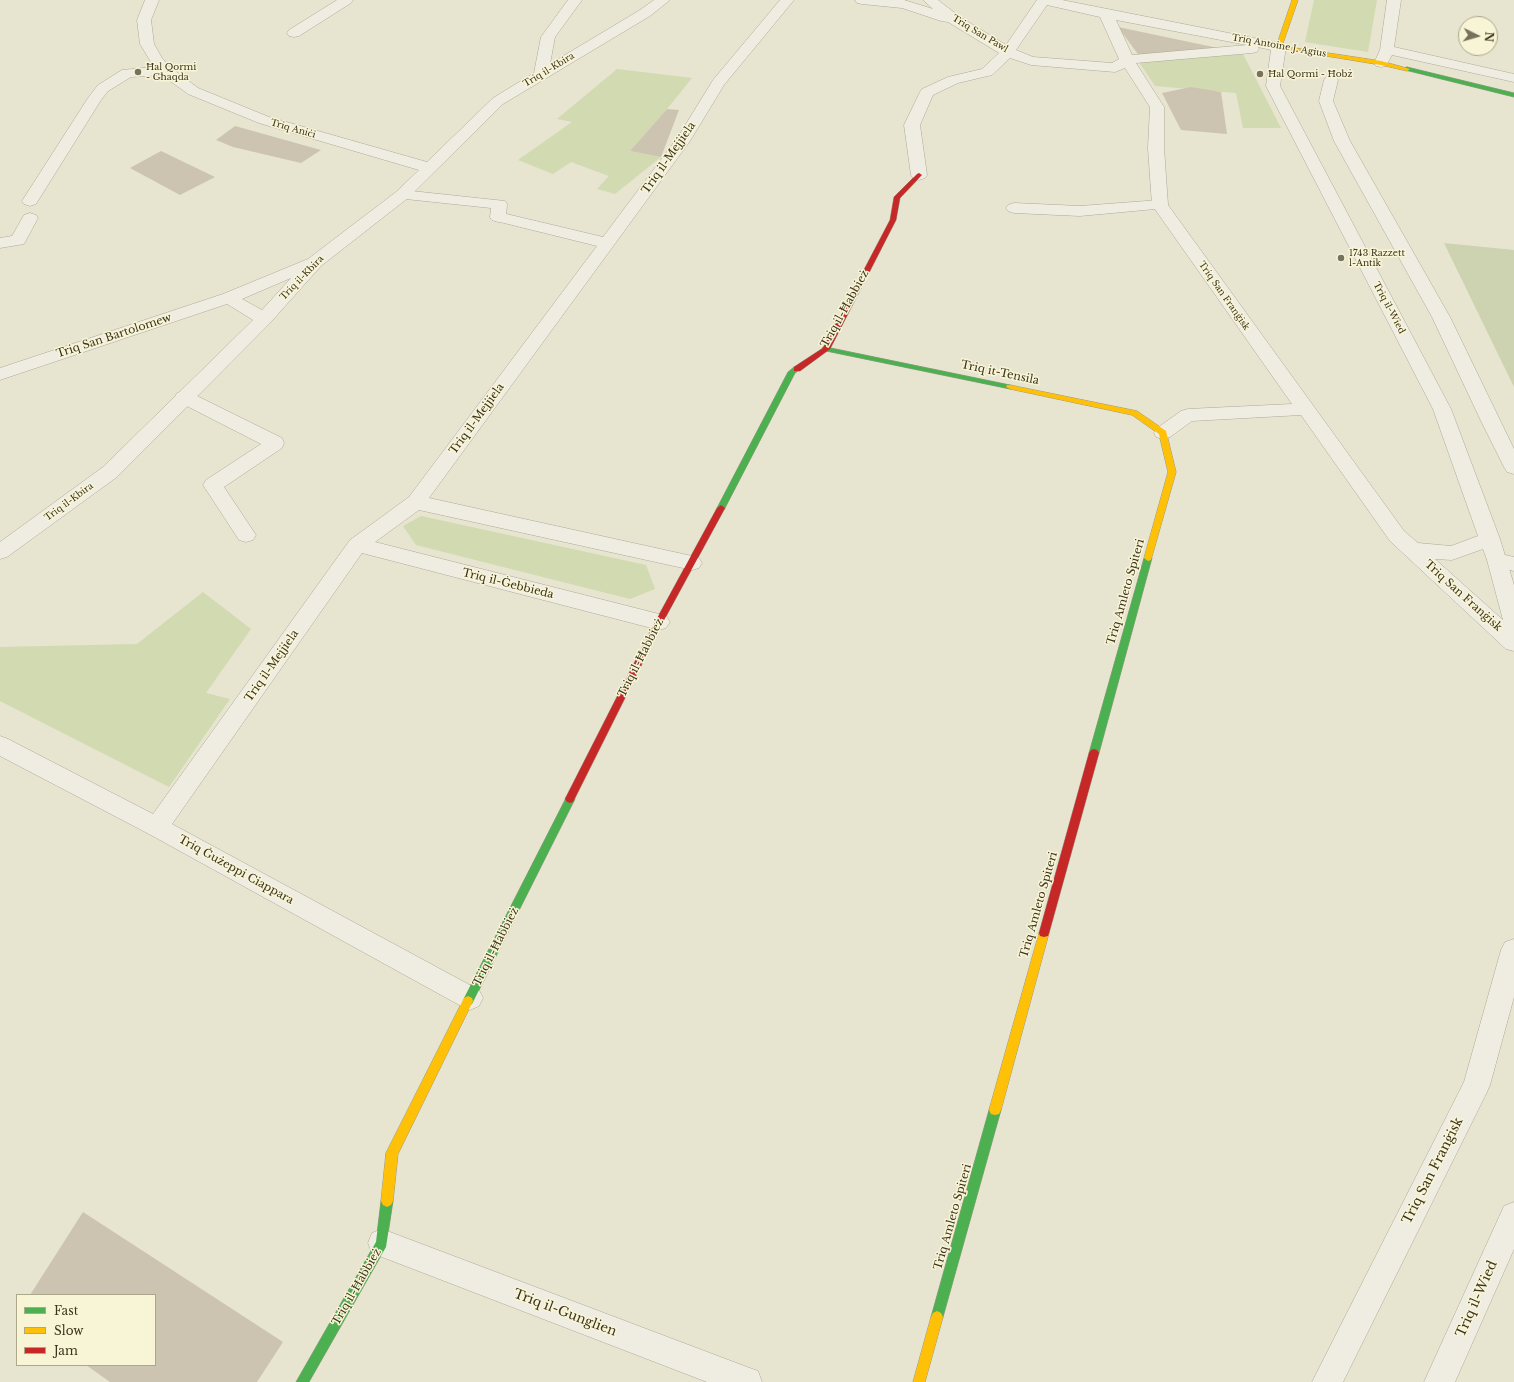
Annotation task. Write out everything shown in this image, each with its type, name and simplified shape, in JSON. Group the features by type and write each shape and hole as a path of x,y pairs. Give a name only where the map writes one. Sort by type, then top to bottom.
{"street":[{"name":"Triq Aniċi","path":"152,0 144,20 147,44 156,60 164,70 193,91 264,120 430,168"},
{"path":"294,33 346,0"},
{"path":"541,74 548,37 575,0"},
{"name":"Triq il-Kbira","path":"0,552 110,472 264,319 315,262 402,195 498,101 645,13 662,0"},
{"name":"Triq il-Mejjiela","path":"157,827 357,546 416,502 686,138 718,83 786,0"},
{"path":"862,0 904,4 955,20"},
{"name":"Triq San Pawl","path":"930,0 955,20 1008,52 1031,61 1115,68 1127,60 1279,46"},
{"name":"Triq Antoine J. Agius","path":"1044,0 1106,14 1381,64 1514,95"},
{"name":"Triq il-Ħabbież","path":"302,1382 382,1243 392,1153 659,622 692,563 792,372 826,349 893,220 897,197 919,174 912,125 928,92 953,80 987,72 1008,52 1044,0"},
{"name":"Triq il-Wied","path":"1295,0 1279,46 1273,86 1442,409 1490,540 1506,562 1514,623"},
{"path":"1381,64 1387,50 1394,0"},
{"path":"1014,208 1080,211 1160,205 1156,148 1158,106 1127,60 1106,14"},
{"path":"1387,50 1514,78"},
{"path":"30,201 94,98 103,88 127,73 164,70"},
{"path":"1331,80 1326,102 1342,141 1441,316 1490,421 1514,467"},
{"path":"402,195 499,204 498,217 607,243"},
{"name":"Triq San Franġisk","path":"1160,205 1397,536 1514,643"},
{"path":"0,243 18,240 30,218"},
{"name":"Triq San Bartolomew","path":"0,374 229,298 315,262"},
{"path":"229,298 264,319"},
{"name":"Triq it-Tensila","path":"826,349 1134,413 1163,433"},
{"path":"184,397 276,443 213,485 246,535"},
{"path":"1163,433 1188,415 1305,409"},
{"name":"Triq Amleto Spiteri","path":"919,1382 1172,472 1163,433"},
{"path":"416,502 692,563"},
{"name":"Triq San Franġisk","path":"1412,550 1452,553 1490,540"},
{"name":"Triq il-Ġebbieda","path":"357,546 659,622"},
{"name":"Triq Ġużeppi Ciappara","path":"0,745 157,827 470,998"},
{"name":"Triq San Franġisk","path":"1327,1382 1476,1085 1514,950"},
{"name":"Triq il-Wied","path":"1439,1382 1514,1216"},
{"name":"Triq il-Gunglien","path":"382,1243 747,1382"}],"green space":[{"path":"1314,0 1377,0 1368,52 1305,42"},
{"path":"1243,54 1281,128 1243,128 1236,93 1155,86 1139,62"},
{"path":"617,69 692,78 630,151 661,157 615,194 597,189 609,176 571,162 553,174 518,160 572,122 557,119"},
{"path":"1444,243 1514,250 1514,387"},
{"path":"421,516 646,565 655,589 630,599 416,545 403,526"},
{"path":"203,592 251,629 206,693 230,699 169,787 0,701 0,647 137,644"}],"building":[{"path":"1118,27 1218,48 1140,57"},
{"path":"1191,87 1221,92 1227,134 1181,130 1162,93"},
{"path":"667,109 679,110 661,157 630,151"},
{"path":"235,126 321,150 301,163 233,147 216,140"},
{"path":"161,151 215,177 180,195 130,168"},
{"path":"83,1212 283,1342 257,1382 110,1382 87,1366 156,1366 156,1294 31,1294"}],"traffic: fast":[{"path":"1407,69 1514,95"},
{"path":"826,349 1010,387"},
{"path":"721,508 792,372 797,369"},
{"path":"1094,753 1148,558"},
{"path":"468,1001 570,799"},
{"path":"937,1317 995,1110"},
{"path":"302,1382 382,1243 387,1201"}],"traffic: slow":[{"path":"1295,0 1279,47 1381,63 1407,69"},
{"path":"1010,387 1134,413 1163,433 1172,472 1148,558"},
{"path":"995,1110 1044,933"},
{"path":"387,1201 392,1153 468,1001"},
{"path":"919,1382 937,1317"}],"traffic: jam":[{"path":"797,369 826,349 893,220 897,197 919,175"},
{"path":"570,799 659,622 721,508"},
{"path":"1044,933 1094,753"}],"place":[{"name":"Ħal Qormi - Għaqda","path":"138,72"},
{"name":"Ħal Qormi - Ħobż","path":"1260,74"},
{"name":"1743 Razzett l-Antik","path":"1341,258"}]}
